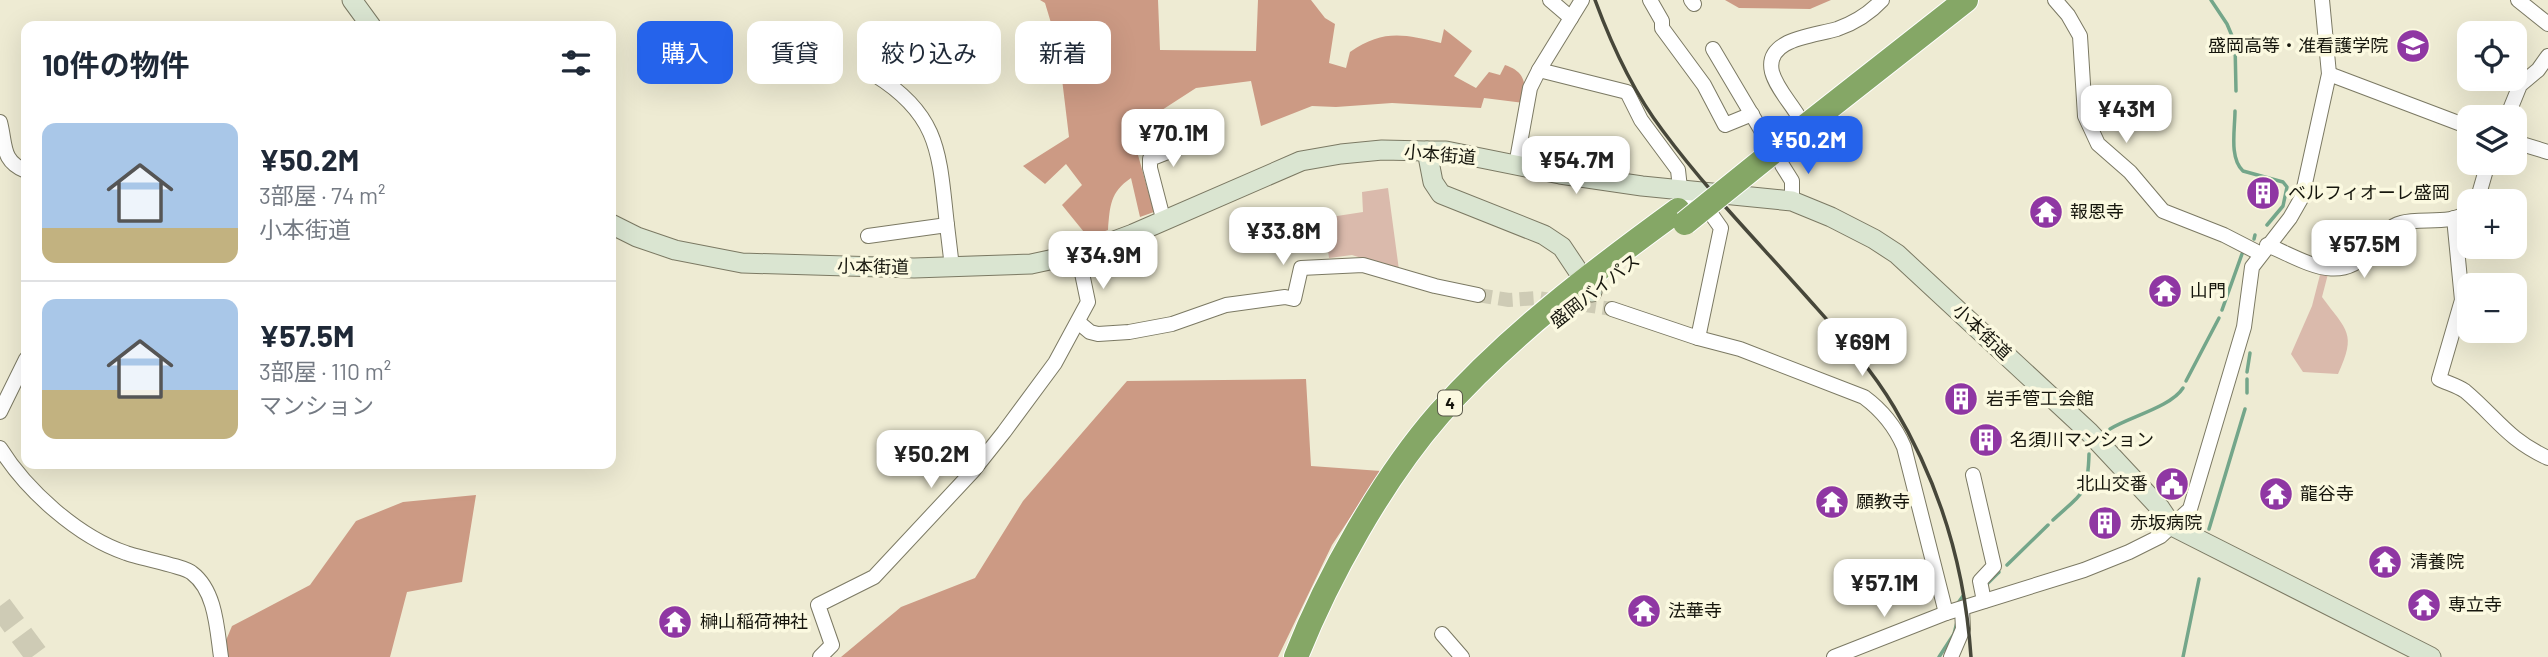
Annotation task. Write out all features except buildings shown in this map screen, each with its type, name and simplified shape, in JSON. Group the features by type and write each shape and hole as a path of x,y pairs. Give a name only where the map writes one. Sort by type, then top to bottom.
{"highway":[{"name":"盛岡バイパス","path":"1776,142 1797,114 1943,0"},
{"name":"盛岡バイパス","path":"1296,657 1305,633 1349,550 1396,470 1439,415 1487,364 1588,286 1681,207 1776,142 1966,0"},
{"name":"盛岡バイパス","path":"1308,657 1350,567 1386,507 1426,450 1457,412 1494,374 1588,286"}],"street":[{"path":"352,0 367,21"},
{"path":"1550,0 1571,18"},
{"path":"1516,165 1530,88 1582,0"},
{"path":"1650,0 1662,21 1662,28 1704,85 1725,125 1752,114"},
{"path":"1797,114 1773,76 1771,61 1774,54 1789,42 1839,29 1882,0"},
{"path":"2055,0 2068,15 2080,36 2085,116 2098,144 2130,172 2163,211 2264,250 2320,267 2347,268 2362,260 2393,226 2402,222 2457,217"},
{"path":"1834,657 1946,613 2084,570 2129,552 2161,536 2190,509 2244,327 2252,267 2290,218 2302,197 2329,74 2322,0"},
{"path":"2518,0 2548,24"},
{"path":"1713,49 1752,114 1776,142 1792,181 1792,201"},
{"path":"2512,105 2520,85 2538,70 2548,56"},
{"path":"1539,70 1627,92 1641,120 1678,170 1681,207"},
{"path":"2329,74 2457,122"},
{"path":"890,84 925,119 935,140 952,267"},
{"path":"0,122 9,161 21,169"},
{"path":"1164,222 1150,159 1216,133"},
{"path":"2527,146 2548,152"},
{"name":"小本街道","path":"616,227 674,250 742,263 845,267 1031,264 1078,254 1164,222 1254,180 1301,162 1341,153 1382,150 1446,151 1642,186 1681,207 1792,201 1831,217 1897,254 2089,432 2160,508 2172,526 2420,654"},
{"path":"1427,150 1433,182 1441,194 1544,234 1562,247 1588,286"},
{"path":"1681,207 1687,199 1709,211 1721,228 1698,338"},
{"path":"2454,218 2462,300 2439,379 2462,389 2513,438 2548,458"},
{"path":"867,236 947,225"},
{"path":"820,657 832,645 818,605 874,578 974,471 1055,363 1088,302 1078,254"},
{"path":"1078,322 1090,332 1098,334 1129,332 1172,324 1226,305 1285,297 1294,299 1301,268 1331,265 1363,265 1435,286 1478,295"},
{"path":"1612,309 1765,358 1864,397 1885,414 1904,447 1946,613"},
{"path":"0,412 21,369"},
{"path":"0,447 7,459 39,494 76,528 123,552 192,572 212,600 221,657"},
{"path":"1973,475 1994,566 1980,581 1984,601"},
{"path":"1951,657 1963,629 1962,609"},
{"path":"1442,635 1462,657"}],"shaded area":[{"path":"1040,0 1158,0 1160,50 1256,51 1258,0 1311,0 1325,18 1335,24 1329,63 1346,68 1350,52 1384,37 1416,37 1441,43 1444,29 1472,51 1454,76 1476,88 1489,72 1500,75 1505,65 1517,71 1523,79 1524,103 1484,98 1481,108 1392,103 1312,106 1261,126 1251,81 1196,88 1131,130 1154,212 1140,217 1131,178 1112,200 1108,230 1088,237 1062,205 1082,185 1066,164 1045,184 1023,166 1069,137 1063,84 1111,84 1111,21 1050,21 1045,3"},
{"path":"1725,0 1831,0 1810,9 1739,8"},
{"path":"1388,188 1399,270 1352,255 1329,258 1324,218 1363,212 1362,192"},
{"path":"2321,271 2328,274 2322,297 2343,325 2348,341 2338,374 2303,372 2291,354 2312,306"},
{"path":"1306,379 1311,466 1381,471 1332,545 1278,657 841,657 901,607 975,578 1023,501 1127,381"},
{"path":"476,495 462,582 407,592 390,657 219,657 232,626 310,585 356,521 403,502"}],"waterway":[{"path":"2211,0 2227,24 2235,43 2236,91"},
{"path":"2235,111 2236,159 2243,171 2283,182 2287,187 2283,206 2267,225"},
{"path":"2254,239 2255,235"},
{"path":"2222,310 2242,254"},
{"path":"2186,381 2219,318"},
{"path":"2247,372 2250,353"},
{"path":"2247,379 2247,393"},
{"path":"2110,429 2169,401 2183,388"},
{"path":"2209,529 2245,409"},
{"path":"2053,520 2082,492 2087,478 2089,454"},
{"path":"2007,565 2048,525"},
{"path":"1987,584 1999,572"},
{"path":"2183,657 2199,579"},
{"path":"1958,603 1963,596"},
{"path":"1939,657 1954,634 1957,622"}],"tunnel":[{"path":"1478,295 1509,300 1538,298 1612,309"},
{"path":"0,606 38,657"}],"railway":[{"path":"1595,0 1624,68 1663,131 1714,194 1852,349 1894,407 1925,466 1948,528 1963,591 1971,657"}],"place":[{"name":"盛岡高等・准看護学院","path":"2413,46"},
{"name":"ベルフィオーレ盛岡","path":"2263,193"},
{"name":"報恩寺","path":"2046,212"},
{"name":"山門","path":"2165,291"},
{"name":"岩手管工会館","path":"1961,399"},
{"name":"名須川マンション","path":"1986,440"},
{"name":"北山交番","path":"2172,484"},
{"name":"龍谷寺","path":"2276,494"},
{"name":"願教寺","path":"1832,502"},
{"name":"赤坂病院","path":"2105,523"},
{"name":"清養院","path":"2385,562"},
{"name":"専立寺","path":"2424,605"},
{"name":"法華寺","path":"1644,611"},
{"name":"榊山稲荷神社","path":"675,622"}]}
